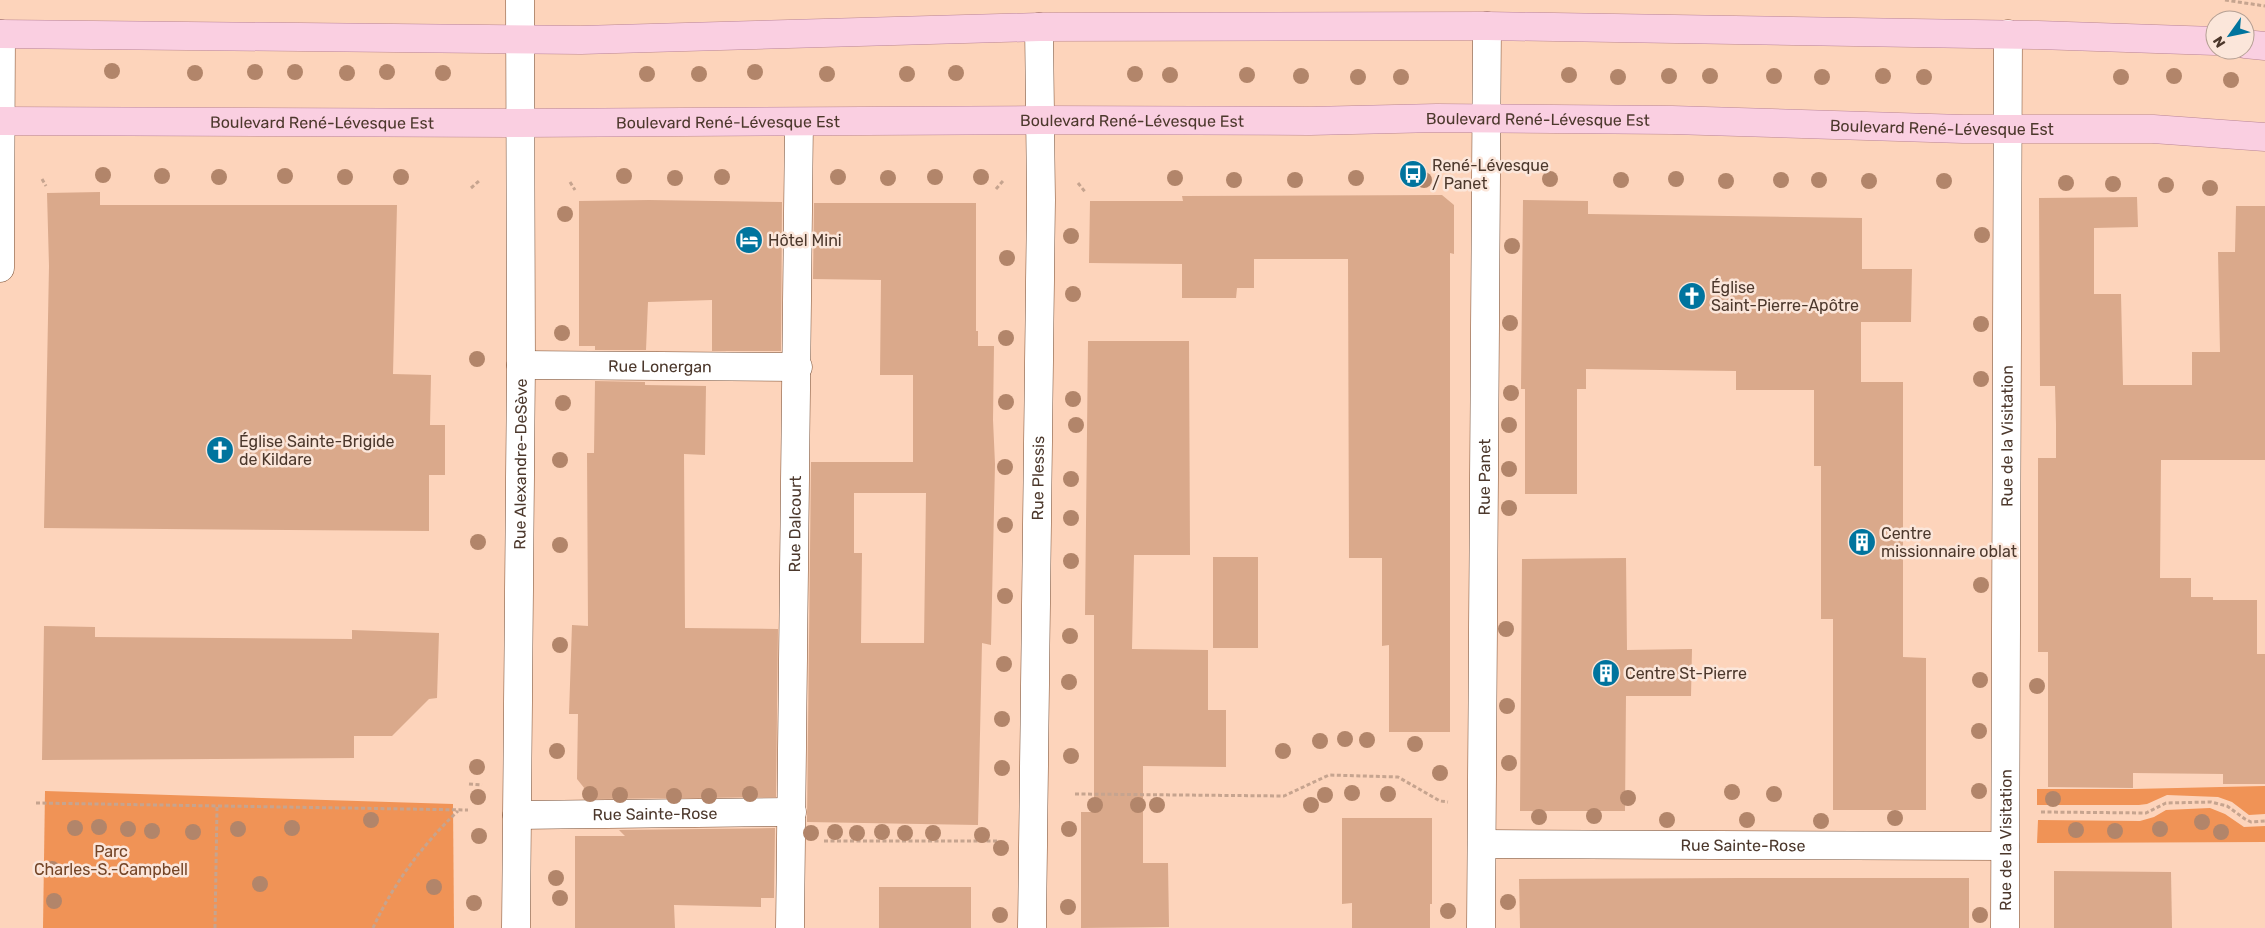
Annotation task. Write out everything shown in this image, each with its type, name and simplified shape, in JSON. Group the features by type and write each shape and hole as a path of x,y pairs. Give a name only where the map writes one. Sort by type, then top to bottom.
{"main road":[{"path":"1,34 581,40 1040,28 1487,26 2008,34 2205,41"},
{"name":"Boulevard René-Lévesque Est","path":"0,120 520,124 1040,120 1310,121 1436,118 1672,120 2009,129 2153,129 2265,137"}],"street":[{"name":"Rue Alexandre-DeSève","path":"516,928 521,365 520,0"},
{"name":"Rue Panet","path":"1481,928 1487,26"},
{"name":"Rue Plessis","path":"1032,928 1041,200 1040,28"},
{"path":"0,268 1,34"},
{"name":"Rue de la Visitation","path":"2004,928 2008,34"},
{"name":"Rue Dalcourt","path":"790,928 798,368 799,122"},
{"name":"Rue Lonergan","path":"521,365 798,368"},
{"name":"Rue Sainte-Rose","path":"517,815 792,812"},
{"name":"Rue Sainte-Rose","path":"1482,844 2005,846"}],"path":[{"path":"2225,0 2265,6"},
{"path":"42,179 46,186"},
{"path":"471,188 479,180"},
{"path":"996,189 1004,181"},
{"path":"570,182 574,190"},
{"path":"1078,183 1086,193"},
{"path":"1075,794 1284,796 1329,775 1398,777 1440,802 1458,802"},
{"path":"469,784 482,785"},
{"path":"2032,812 2146,813 2166,803 2211,802 2227,806 2251,822 2265,821"},
{"path":"36,803 468,810"},
{"path":"214,928 217,807"},
{"path":"373,928 384,905 424,847 458,811"},
{"path":"791,841 996,841"}],"green space":[{"path":"2265,786 2265,814 2249,815 2232,802 2218,797 2167,795 2147,804 2139,805 2037,805 2037,789"},
{"name":"Parc Charles-S.-Campbell","path":"45,791 453,804 454,928 43,928"},
{"path":"2210,808 2225,814 2244,827 2265,826 2265,842 2037,843 2038,820 2140,821 2154,817 2166,810"}],"building":[{"path":"100,192 100,205 397,205 393,374 431,375 430,425 445,425 445,475 429,475 429,531 44,528 49,266 47,193"},
{"path":"1442,195 1454,205 1454,254 1450,253 1450,732 1389,732 1389,645 1382,646 1382,558 1349,558 1348,259 1254,259 1254,288 1237,288 1236,298 1182,298 1182,264 1089,263 1090,201 1183,201 1182,196"},
{"path":"2137,197 2138,227 2094,228 2094,294 2121,294 2123,385 2192,385 2192,352 2220,352 2218,252 2235,252 2236,206 2265,206 2265,460 2161,460 2160,578 2191,578 2191,597 2213,597 2213,600 2257,600 2257,654 2265,654 2265,784 2223,784 2223,774 2133,773 2133,788 2048,787 2048,652 2038,652 2038,458 2056,458 2056,424 2055,386 2040,386 2039,198"},
{"path":"1523,200 1588,201 1588,214 1862,218 1862,269 1912,269 1911,322 1861,322 1861,382 1903,382 1903,657 1926,658 1926,810 1833,810 1833,619 1821,619 1821,466 1814,466 1814,390 1736,390 1736,371 1586,369 1586,389 1577,389 1577,494 1525,494 1525,389 1521,389"},
{"path":"579,201 782,202 781,351 712,351 712,300 648,302 646,350 595,350 595,346 579,346"},
{"path":"814,203 976,203 976,331 978,331 978,346 994,346 993,420 995,464 991,645 982,643 978,825 807,822 811,462 913,462 913,375 880,375 881,280 813,279","holes":["854,493 926,493 924,643 861,643 862,553 854,553"]},
{"path":"1088,341 1189,341 1190,555 1134,555 1132,649 1208,650 1208,710 1226,710 1226,767 1143,766 1143,863 1168,863 1169,927 1081,928 1081,812 1094,812 1094,615 1085,615"},
{"path":"595,381 645,382 645,385 706,386 705,455 684,454 685,628 778,629 776,797 593,799 577,779 578,714 569,714 572,625 588,626 587,453 594,453"},
{"path":"1213,557 1258,557 1258,648 1213,648"},
{"name":"Centre St-Pierre","path":"1626,558 1627,650 1692,649 1691,696 1626,696 1625,811 1520,811 1522,559"},
{"path":"44,626 95,627 95,637 352,639 352,630 439,633 437,698 429,699 392,736 354,736 354,758 42,760"},
{"path":"1342,818 1432,818 1432,904 1430,904 1430,928 1352,928 1352,903 1342,904"},
{"path":"775,828 774,898 761,898 761,907 674,905 675,928 575,928 575,836 625,836 619,830"},
{"path":"2054,871 2171,872 2172,928 2054,928"},
{"path":"1969,878 1969,928 1520,928 1519,879"},
{"path":"879,887 971,887 971,928 879,928"}],"place":[{"name":"René-Lévesque / Panet","path":"1413,174"},
{"name":"Hôtel Mini","path":"749,240"},
{"name":"Église Saint-Pierre-Apôtre","path":"1692,296"},
{"name":"Église Sainte-Brigide de Kildare","path":"220,450"},
{"name":"Centre missionnaire oblat","path":"1862,542"},
{"name":"Centre St-Pierre","path":"1606,673"}]}
